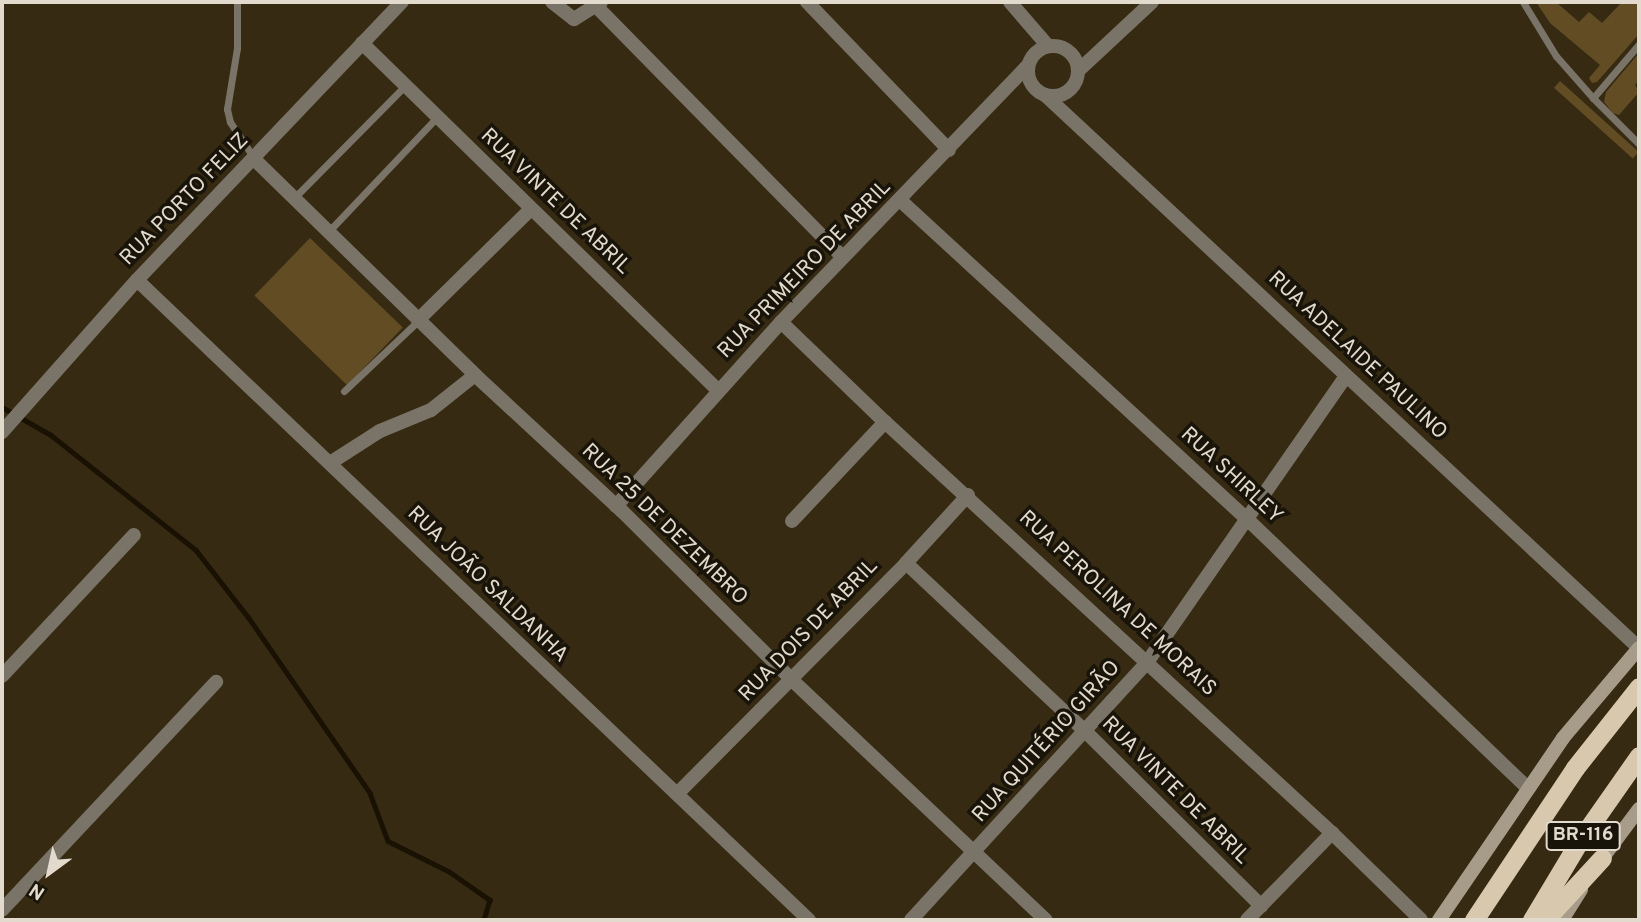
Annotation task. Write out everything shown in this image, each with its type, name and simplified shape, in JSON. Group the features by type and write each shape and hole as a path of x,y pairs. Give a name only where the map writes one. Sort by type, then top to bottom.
{"highway":[{"name":"BR-116","path":"1474,920 1575,768 1639,687"},
{"name":"BR-116","path":"1532,920 1578,843 1639,756"},
{"path":"1545,920 1602,859"}],"main road":[{"path":"1439,920 1563,738 1639,648"},
{"name":"BR-116","path":"1562,920 1639,809"}],"street":[{"name":"RUA PORTO FELIZ","path":"2,432 137,280 402,2"},
{"path":"552,2 574,19 598,4 843,257"},
{"path":"807,2 949,150"},
{"path":"1010,2 1048,46 1069,51 1078,71 1076,83 1068,92 1045,95 1031,84 1027,66 1034,53 1048,46"},
{"path":"1078,71 1152,2"},
{"name":"RUA VINTE DE ABRIL","path":"362,43 718,390"},
{"name":"RUA PRIMEIRO DE ABRIL","path":"616,506 781,322 901,201 1027,66"},
{"name":"RUA ADELAIDE PAULINO","path":"1045,95 1639,648"},
{"name":"RUA 25 DE DEZEMBRO","path":"254,159 475,376 616,506 792,680 1046,920"},
{"name":"RUA SHIRLEY","path":"901,201 1245,517 1528,788"},
{"path":"418,320 531,209"},
{"name":"RUA JOÃO SALDANHA","path":"137,280 809,920"},
{"name":"RUA PEROLINA DE MORAIS","path":"781,322 885,422 1149,661 1421,920"},
{"path":"330,463 380,430 431,410 475,376"},
{"name":"RUA QUITÉRIO GIRÃO","path":"911,920 1149,661 1245,517 1346,376"},
{"path":"792,521 885,422"},
{"name":"RUA DOIS DE ABRIL","path":"677,794 906,563 968,495"},
{"path":"2,676 134,535"},
{"name":"RUA VINTE DE ABRIL","path":"906,563 1086,732 1261,906"},
{"path":"2,910 216,682"},
{"path":"1247,920 1332,833"}],"lane":[{"path":"237,2 237,48 227,109 230,122 254,159"},
{"path":"1522,2 1556,56 1639,144"},
{"path":"1593,98 1639,44"},
{"path":"293,199 406,85"},
{"path":"328,232 438,117"},
{"path":"344,391 418,320"}],"shaded area":[{"path":"1536,2 1556,2 1579,22 1589,12 1602,23 1622,2 1639,2 1639,34 1597,82 1592,83 1589,78 1600,65 1550,23"},
{"path":"1639,53 1639,80 1635,85 1639,92 1619,115 1613,113 1604,102 1606,92"},
{"path":"1560,81 1639,152 1633,159 1554,88"},
{"path":"310,238 403,328 347,385 254,296"}],"waterway":[{"path":"2,407 51,435 196,550 249,618 370,793 388,841 450,872 490,900 484,920"}]}
